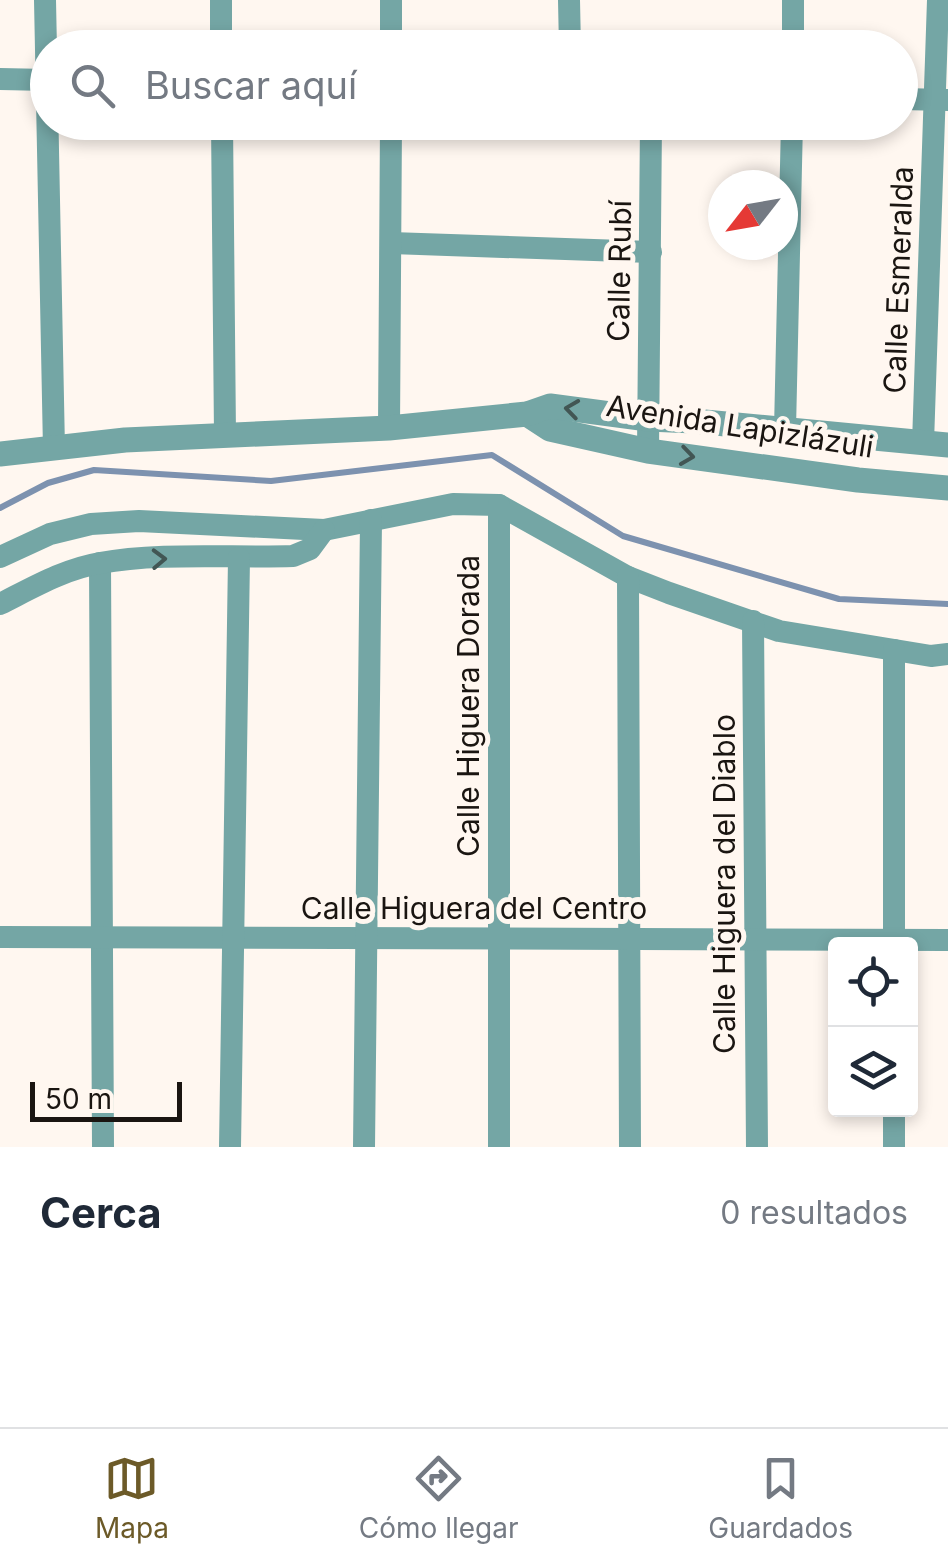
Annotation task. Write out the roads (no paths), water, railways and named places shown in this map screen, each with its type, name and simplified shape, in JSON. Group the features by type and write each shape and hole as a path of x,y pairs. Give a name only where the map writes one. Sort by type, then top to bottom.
{"street":[{"path":"45,0 46,30"},
{"path":"221,0 222,30"},
{"path":"391,0 391,30"},
{"path":"569,0 570,30"},
{"path":"793,0 793,30"},
{"name":"Calle Esmeralda","path":"936,444 941,100 938,0"},
{"path":"0,79 30,80"},
{"path":"48,140 54,449"},
{"path":"222,140 225,435"},
{"path":"389,428 391,140"},
{"name":"Calle Rubí","path":"648,451 651,140"},
{"path":"784,428 792,140"},
{"path":"392,243 651,252"},
{"name":"Avenida Lapizlázuli","path":"0,454 125,440 389,428 527,414 550,406 648,419 936,444"},
{"name":"Avenida Lapizlázuli","path":"527,414 550,429 648,451 858,480 948,488"},
{"path":"0,557 50,534 91,524 139,521 324,530 453,504 499,505 628,577 778,631 931,656 948,654"},
{"name":"Calle Higuera Dorada","path":"499,505 499,1147"},
{"path":"364,1147 370,520"},
{"path":"0,604 63,573 100,563 293,556 310,548 324,530"},
{"path":"230,1147 239,558"},
{"path":"100,563 102,1147"},
{"path":"628,577 630,1147"},
{"name":"Calle Higuera del Diablo","path":"753,621 757,1147"},
{"path":"894,650 894,937"},
{"name":"Calle Higuera del Centro","path":"0,937 828,941"},
{"name":"Calle Higuera del Centro","path":"918,941 948,940"},
{"path":"894,1117 894,1147"}],"waterway":[{"path":"0,508 48,483 94,470 271,481 492,455 623,536 839,599 948,604"}]}
